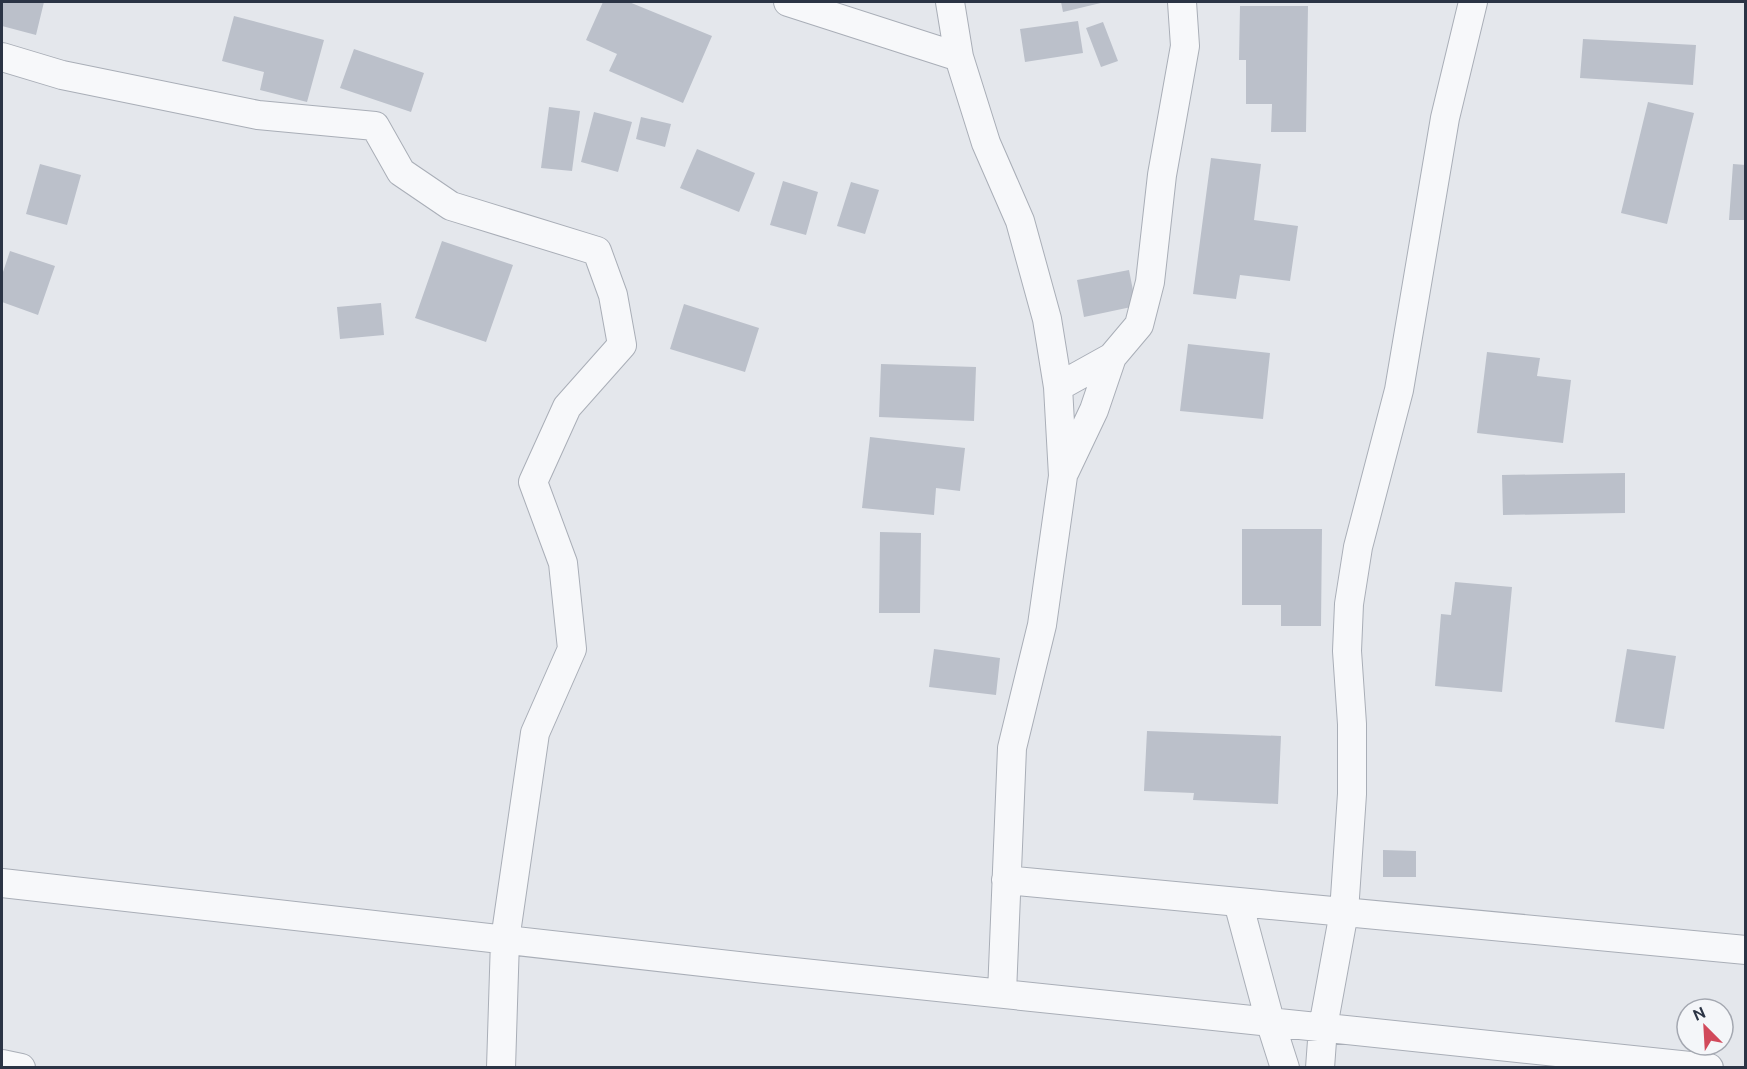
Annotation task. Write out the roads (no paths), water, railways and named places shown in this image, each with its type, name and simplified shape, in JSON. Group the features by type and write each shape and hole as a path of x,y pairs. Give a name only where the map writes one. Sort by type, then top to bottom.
{"street":[{"path":"788,2 959,57"},
{"path":"950,2 959,57 986,143 1020,221 1047,319 1058,387 1063,476 1042,625 1012,748 1002,993"},
{"path":"1058,387 1112,357 1139,325 1150,282 1162,175 1185,46 1182,2"},
{"path":"1320,1068 1323,1026 1344,912 1352,794 1352,724 1347,651 1349,604 1358,547 1399,390 1445,118 1473,2"},
{"path":"2,57 62,75 258,116 375,126 401,172 451,206 597,251 613,295 622,345 567,407 533,482 563,563 572,649 535,733 505,940 501,1068"},
{"path":"1063,476 1094,410 1112,357"},
{"path":"1006,880 1746,950"},
{"path":"2,883 505,940 1709,1068"},
{"path":"1238,902 1285,1068"}]}
